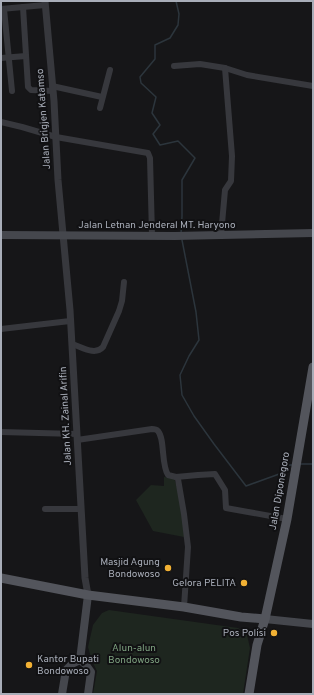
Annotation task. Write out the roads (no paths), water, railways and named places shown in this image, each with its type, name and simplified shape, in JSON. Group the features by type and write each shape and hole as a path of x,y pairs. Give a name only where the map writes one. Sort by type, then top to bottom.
{"main road":[{"name":"Jalan Letnan Jenderal MT. Haryono","path":"1,235 175,236 313,233"},
{"name":"Jalan Diponegoro","path":"249,694 257,645 265,619 286,519 313,367"},
{"path":"1,578 88,595 184,607 241,617 313,624"},
{"path":"80,660 88,595"},
{"path":"62,694 66,670 72,664 80,660"},
{"path":"80,660 86,664 91,672 88,694"}],"street":[{"path":"9,1 5,9 12,91"},
{"path":"5,9 47,2"},
{"name":"Jalan Brigjen Katamso","path":"47,2 63,235"},
{"path":"23,7 28,88 31,90 53,89 102,97"},
{"path":"1,58 26,56"},
{"path":"174,66 200,64 225,68 248,75 313,86"},
{"path":"221,235 225,190 231,181 232,156 225,68"},
{"path":"100,108 110,70"},
{"path":"1,122 56,137 148,153 150,158 152,236"},
{"name":"Jalan KH. Zainal Arifin","path":"63,235 72,344 85,578 88,595"},
{"path":"72,344 93,352 100,350 103,347 120,311 124,282"},
{"path":"1,329 70,321"},
{"path":"1,432 77,437 155,430 158,431 160,436 164,466 168,476 176,477 215,474 225,490 226,508 286,519"},
{"path":"176,477 178,480 184,509 188,542 184,607"},
{"path":"44,509 81,509"}],"waterway":[{"path":"176,1 179,14 178,25 170,38 155,45 155,59 140,77 141,83 156,97 152,113 160,125 153,134 160,145 178,141 195,158 182,180 181,234"},
{"path":"182,240 196,312 199,340 180,375 182,395 194,416 246,486 282,473 289,465 292,465"},
{"path":"300,464 313,464"}],"place":[{"name":"Masjid Agung Bondowoso","path":"168,568"},
{"name":"Gelora PELITA","path":"244,583"},
{"name":"Pos Polisi","path":"274,633"},
{"name":"Kantor Bupati Bondowoso","path":"29,665"}],"park label":[{"name":"Alun-alun Bondowoso","path":"134,654"}]}
